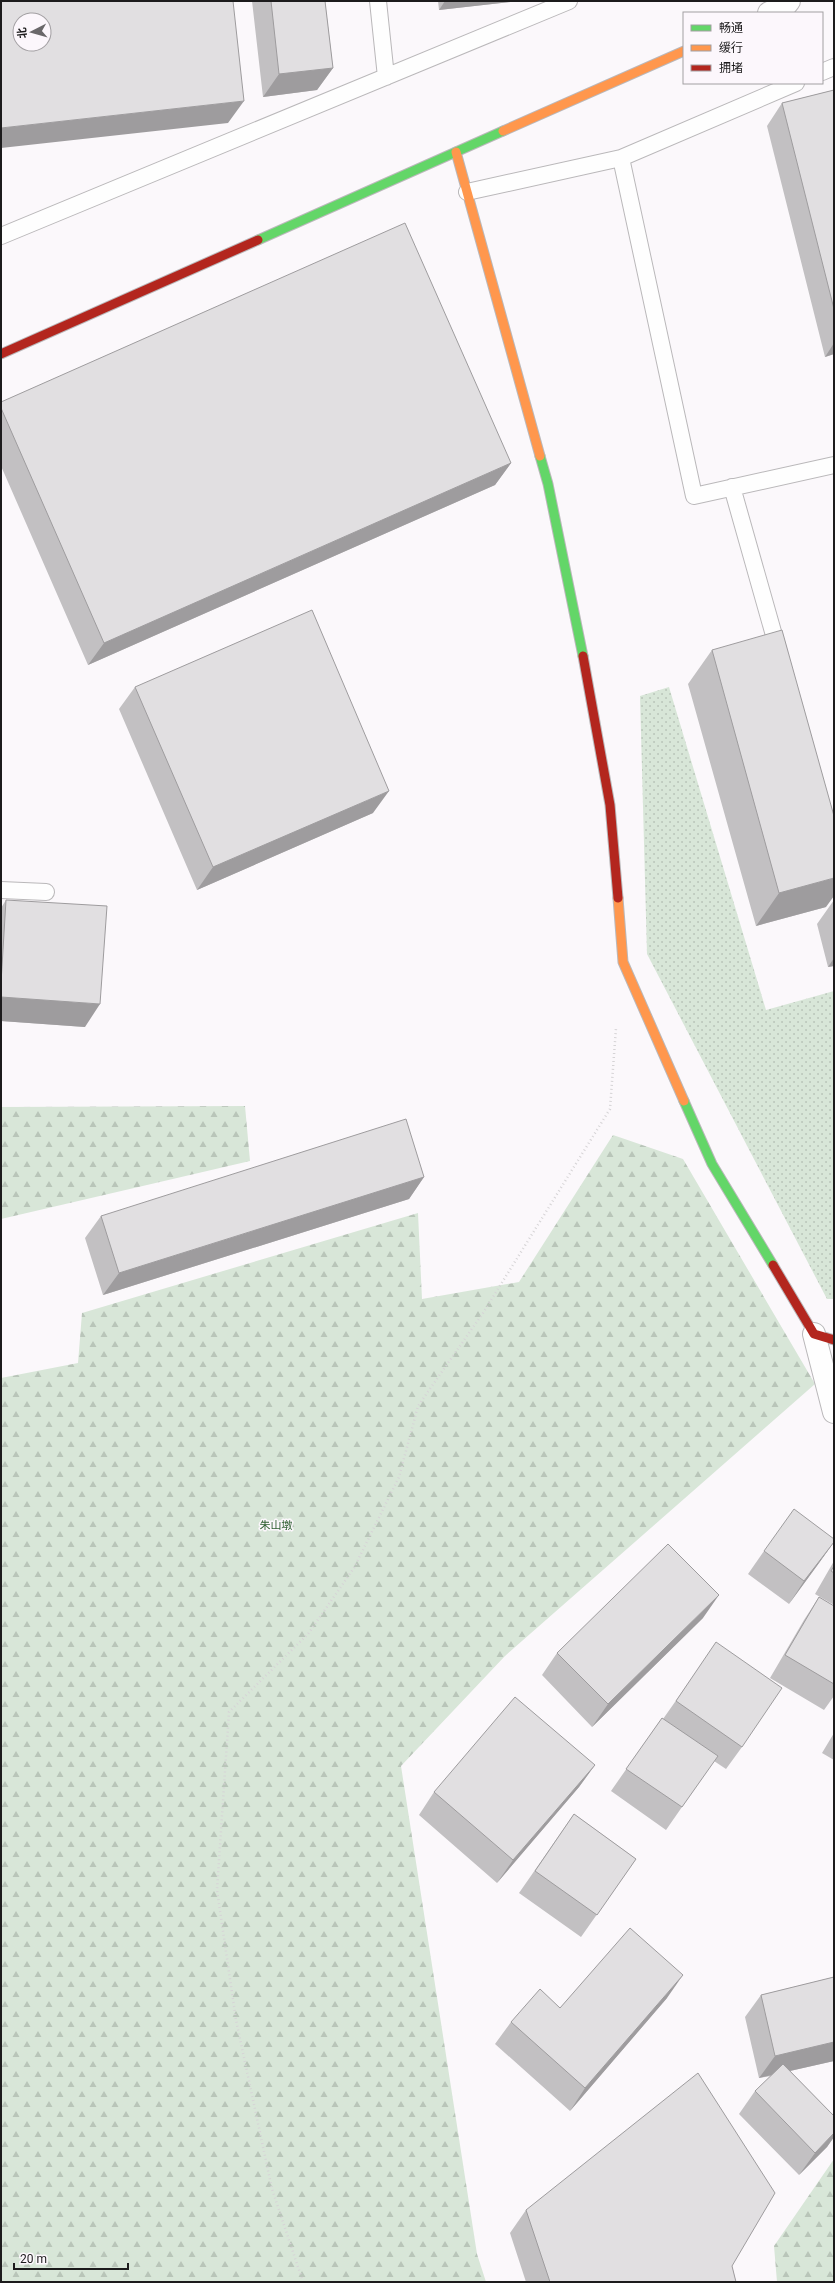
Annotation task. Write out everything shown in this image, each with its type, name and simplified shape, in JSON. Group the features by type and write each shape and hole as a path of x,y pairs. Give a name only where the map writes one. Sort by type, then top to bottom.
{"street":[{"path":"771,12 785,6 789,1"},
{"path":"1,354 683,51"},
{"path":"456,152 548,484 586,666 610,806 623,962 712,1164 824,1337 834,1412"}],"lane":[{"path":"378,1 386,77"},
{"path":"1,236 569,1"},
{"path":"823,72 834,67"},
{"path":"467,192 621,158 794,84"},
{"path":"621,158 694,496 834,465"},
{"path":"732,487 784,671"},
{"path":"1,890 46,892"}],"path":[{"path":"303,2282 270,2181 236,2020 217,1890 229,1712 308,1634 354,1568 399,1477 418,1406 483,1313 610,1109 617,1025"}],"green space":[{"path":"669,687 766,1010 834,991 834,1299 827,1299 647,954 640,696"},
{"path":"245,1106 250,1161 1,1219 1,1107"},
{"name":"朱山墩","path":"613,1135 683,1159 815,1384 505,1656 401,1766 477,2254 486,2282 1,2282 1,1378 78,1363 82,1313 418,1213 422,1299 519,1282"},
{"path":"834,2159 834,2282 777,2282 774,2246"}],"building":[{"path":"1,1 233,1 244,101 1,128"},
{"path":"271,1 325,1 333,68 279,74"},
{"path":"834,90 834,309 782,103"},
{"path":"405,223 511,463 104,643 1,408 1,402"},
{"path":"312,610 389,791 213,867 135,687"},
{"path":"782,630 834,816 834,878 779,893 712,650"},
{"path":"6,900 107,906 100,1004 1,997"},
{"path":"406,1119 424,1177 119,1273 101,1216"},
{"path":"794,1509 834,1539 834,1542 804,1581 764,1551"},
{"path":"668,1544 719,1595 608,1704 557,1653"},
{"path":"834,1566 834,1573 831,1571"},
{"path":"819,1597 834,1606 834,1684 785,1655"},
{"path":"716,1642 782,1688 742,1747 676,1701"},
{"path":"515,1697 595,1765 513,1860 434,1792"},
{"path":"662,1718 718,1756 682,1807 626,1769"},
{"path":"574,1814 636,1859 597,1915 535,1871"},
{"path":"630,1928 683,1975 585,2088 511,2022 540,1989 560,2008"},
{"path":"834,1977 834,2042 775,2056 761,1995"},
{"path":"783,2064 834,2116 834,2133 815,2153 755,2091"},
{"path":"698,2073 775,2193 732,2266 736,2282 550,2282 526,2210"}],"traffic: fast":[{"path":"258,240 503,131"},
{"path":"540,456 548,484 583,656"},
{"path":"684,1101 712,1164 773,1265"}],"traffic: slow":[{"path":"503,131 683,51"},
{"path":"456,152 540,456"},
{"path":"618,898 623,962 684,1101"}],"traffic: jam":[{"path":"1,354 258,240"},
{"path":"583,656 610,805 618,898"},
{"path":"773,1265 814,1334 834,1340"}]}
